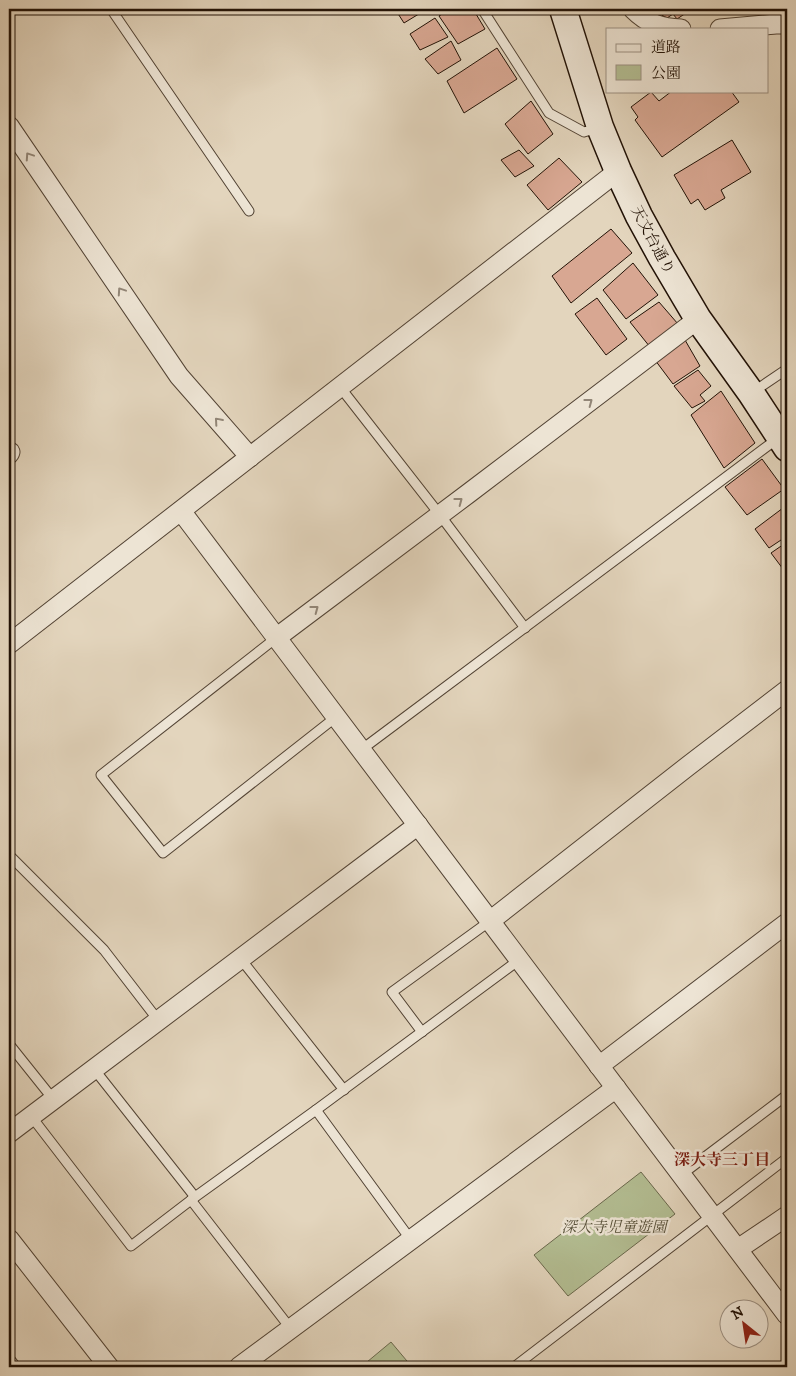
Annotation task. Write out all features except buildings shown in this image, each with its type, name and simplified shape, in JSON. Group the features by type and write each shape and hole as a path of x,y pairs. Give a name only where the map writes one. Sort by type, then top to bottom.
{"main road":[{"name":"天文台通り","path":"563,9 600,127 639,216 698,319 784,443"}],"street":[{"path":"634,9 640,16 654,24 671,28"},
{"path":"731,28 787,24"},
{"path":"9,126 179,376 250,457"},
{"path":"9,644 618,171"},
{"path":"276,638 698,319"},
{"path":"181,511 787,1315"},
{"path":"490,921 787,690"},
{"path":"9,1133 418,824"},
{"path":"599,1066 787,923"},
{"path":"239,1367 616,1088"},
{"path":"738,1249 787,1216"},
{"path":"9,1239 110,1367"}],"lane":[{"path":"112,9 249,211"},
{"path":"482,9 549,113 584,132 600,127"},
{"path":"751,393 787,369"},
{"path":"340,387 525,628"},
{"path":"361,750 525,628 784,443"},
{"path":"276,638 101,775 164,853 336,717"},
{"path":"9,855 104,950 158,1020"},
{"path":"422,1032 392,992 490,921"},
{"path":"240,958 344,1090"},
{"path":"31,1116 131,1246 193,1198 344,1090 519,960"},
{"path":"9,1044 53,1099"},
{"path":"94,1068 291,1329"},
{"path":"681,1175 787,1095"},
{"path":"316,1110 411,1240"},
{"path":"514,1367 787,1158"},
{"path":"9,1358 16,1367"}],"path":[{"path":"782,1367 787,1363"}],"green space":[{"name":"深大寺児童遊園","path":"641,1172 675,1214 568,1296 534,1255"},
{"path":"391,1342 412,1367 361,1367"}],"district":[{"name":"深大寺三丁目","path":"722,1159"}]}
